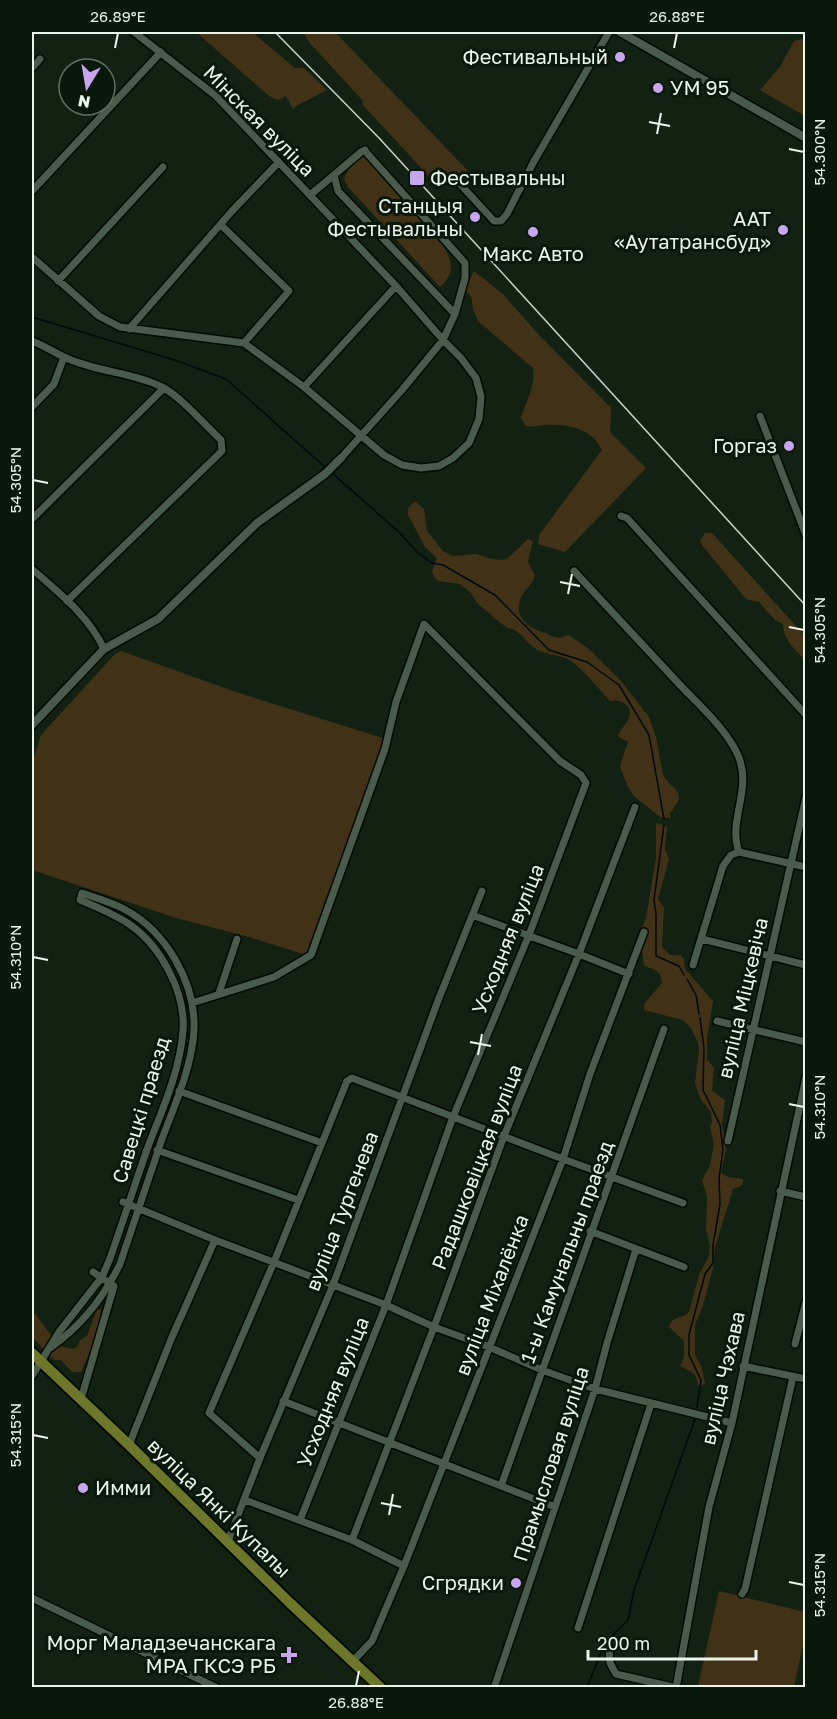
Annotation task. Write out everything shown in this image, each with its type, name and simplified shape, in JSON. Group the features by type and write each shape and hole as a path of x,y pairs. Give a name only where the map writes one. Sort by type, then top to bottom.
{"main road":[{"name":"вуліца Янкі Купалы","path":"32,1353 381,1688"}],"street":[{"name":"Мінская вуліца","path":"134,32 216,96 396,286 461,358 476,378 481,397 479,420 469,443 453,458 439,466 421,468 402,465 384,455 361,435"},
{"path":"460,184 494,220 501,221 609,32"},
{"path":"620,32 806,138"},
{"path":"32,191 161,52"},
{"path":"32,68 40,59"},
{"path":"32,725 104,649 158,619 257,523 325,474 402,390 443,340 455,314 465,278 465,263 365,150 310,195"},
{"path":"129,329 222,226 232,211 279,162"},
{"path":"58,281 163,166"},
{"path":"334,175 338,191 455,314"},
{"path":"222,226 289,291 244,343"},
{"path":"32,257 99,316 120,327 244,343 303,387 361,435"},
{"path":"303,387 396,286"},
{"path":"32,341 64,357 164,388 221,440 222,451 67,600"},
{"path":"32,407 54,384 64,357"},
{"path":"32,519 164,388"},
{"path":"760,416 806,535"},
{"path":"621,516 627,518 806,715"},
{"path":"32,569 67,600 93,630 104,649"},
{"path":"574,571 716,724 737,753 743,774 741,806 735,827 736,843 740,852"},
{"name":"Усходняя вуліца","path":"219,993 273,977 311,955 385,749 396,702 424,624 560,761 581,775 586,783 529,935 453,1117 386,1305 300,1520"},
{"name":"вуліца Міцкевіча","path":"728,1141 806,797"},
{"name":"Радашковіцкая вуліца","path":"352,1540 504,1136 579,954 635,807"},
{"path":"693,965 723,866 730,855 740,852 806,867"},
{"name":"вуліца Тургенева","path":"228,1541 283,1401 333,1285 482,891"},
{"name":"Савецкі праезд","path":"32,1376 59,1332 102,1277 109,1261 126,1203 180,1053 183,1027 181,1006 170,974 147,940 122,920 80,900 82,893 125,909 144,922 164,943 177,962 186,982 192,1003 194,1029 190,1055 180,1091 112,1284 81,1400"},
{"path":"472,915 629,975"},
{"name":"вуліца Міхалёнка","path":"352,1662 372,1641 404,1566 563,1159 590,1074 644,932"},
{"path":"192,1003 219,993 237,939"},
{"path":"702,939 806,965"},
{"path":"717,1021 806,1042"},
{"name":"1-ы Камунальны праезд","path":"501,1486 590,1231 612,1177 664,1029"},
{"name":"вуліца Чэхава","path":"676,1687 709,1507 732,1424 806,1077"},
{"path":"260,1458 209,1413 348,1081 352,1078 683,1203"},
{"path":"180,1091 322,1143"},
{"path":"148,1147 298,1200"},
{"path":"780,1191 806,1197"},
{"path":"126,1203 215,1240 386,1305 434,1327 542,1370 596,1389 732,1424"},
{"path":"590,1231 684,1267"},
{"path":"129,1445 172,1336 215,1240"},
{"name":"Прамысловая вуліца","path":"494,1688 596,1389 607,1343 636,1249"},
{"path":"93,1272 112,1284"},
{"name":"Савецкі праезд","path":"50,1348 69,1335 112,1284"},
{"path":"795,1344 806,1302"},
{"path":"743,1366 806,1379"},
{"path":"742,1594 746,1589 793,1377"},
{"path":"283,1401 555,1507"},
{"path":"578,1628 651,1404"},
{"path":"245,1500 352,1540 404,1566"},
{"path":"32,1598 217,1688"},
{"path":"609,1647 610,1663 615,1674 676,1687"}],"shaded area":[{"path":"196,32 252,32 295,68 304,68 327,90 293,109 286,96 278,100 269,96"},
{"path":"303,32 335,32 469,172 462,180 455,177 436,184 362,104 363,101 309,42"},
{"path":"806,38 805,116 760,90 780,67 794,41"},
{"path":"364,156 369,157 443,245 451,268 448,277 440,287 348,187 344,179 345,175"},
{"path":"474,271 503,294 537,333 611,408 610,432 646,468 565,552 538,544 539,535 602,450 591,436 577,428 561,425 532,427 525,425 521,418 532,387 533,368 478,321 471,296 465,290"},
{"path":"416,502 424,509 427,531 443,551 453,556 476,554 502,560 508,558 528,539 533,541 528,562 535,576 520,600 520,615 526,624 536,629 557,638 569,635 590,650 621,681 649,717 656,737 663,774 679,795 670,813 671,818 660,817 634,796 620,766 628,742 618,736 630,715 629,707 623,702 610,701 571,661 540,651 515,630 507,628 477,603 471,593 460,584 438,581 432,571 437,558 425,547 408,515 409,507"},
{"path":"705,533 712,533 805,636 805,660 787,640 783,624 775,620 759,602 746,599 702,545 700,541"},
{"path":"121,651 236,692 386,739 310,949 303,954 176,918 32,870 32,763 41,735 114,655"},
{"path":"656,823 667,826 665,849 669,859 658,899 664,908 662,947 670,955 680,955 684,959 685,969 713,1001 707,1039 707,1060 714,1067 712,1091 725,1100 722,1124 726,1149 721,1173 728,1177 743,1179 743,1185 733,1189 715,1247 713,1268 703,1305 695,1325 695,1355 702,1368 705,1384 698,1386 695,1375 680,1366 684,1357 684,1341 669,1327 672,1321 689,1312 699,1275 709,1256 710,1245 706,1230 707,1196 702,1181 710,1165 714,1144 710,1127 711,1112 700,1098 695,1083 699,1049 691,1028 683,1020 644,1010 644,1004 662,983 659,973 644,966 640,933 646,918 656,858"},
{"path":"97,1309 101,1310 98,1326 81,1372 72,1372 61,1360 54,1360 32,1337 32,1310 59,1346 73,1349 78,1346 80,1340 87,1336"},
{"path":"719,1591 805,1612 805,1636 794,1687 698,1687"}],"waterway":[{"path":"32,317 178,361 226,379 326,468"},
{"path":"332,473 400,533 418,553 432,563 443,565 495,595 549,650 587,662 619,685 649,735 664,819"},
{"path":"664,825 654,900 656,956 679,966 684,975"},
{"path":"687,979 696,995 699,1014"},
{"path":"697,1407 701,1380 689,1355 689,1335 705,1274 713,1263 723,1150 720,1125 703,1090 704,1048 700,1018"},
{"path":"587,1688 605,1642 628,1620 634,1590 695,1419"}],"railway":[{"path":"275,32 380,139 806,606"}],"place":[{"name":"Фестивальный","path":"620,57"},
{"name":"УМ 95","path":"658,88"},
{"name":"Фестывальны","path":"417,178"},
{"name":"Станцыя Фестывальны","path":"475,217"},
{"name":"ААТ «Аутатрансбуд»","path":"783,230"},
{"name":"Макс Авто","path":"533,232"},
{"name":"Горгаз","path":"789,446"},
{"name":"Имми","path":"83,1488"},
{"name":"Сгрядки","path":"516,1583"},
{"name":"Морг Маладзечанскага МРА ГКСЭ РБ","path":"289,1655"}]}
